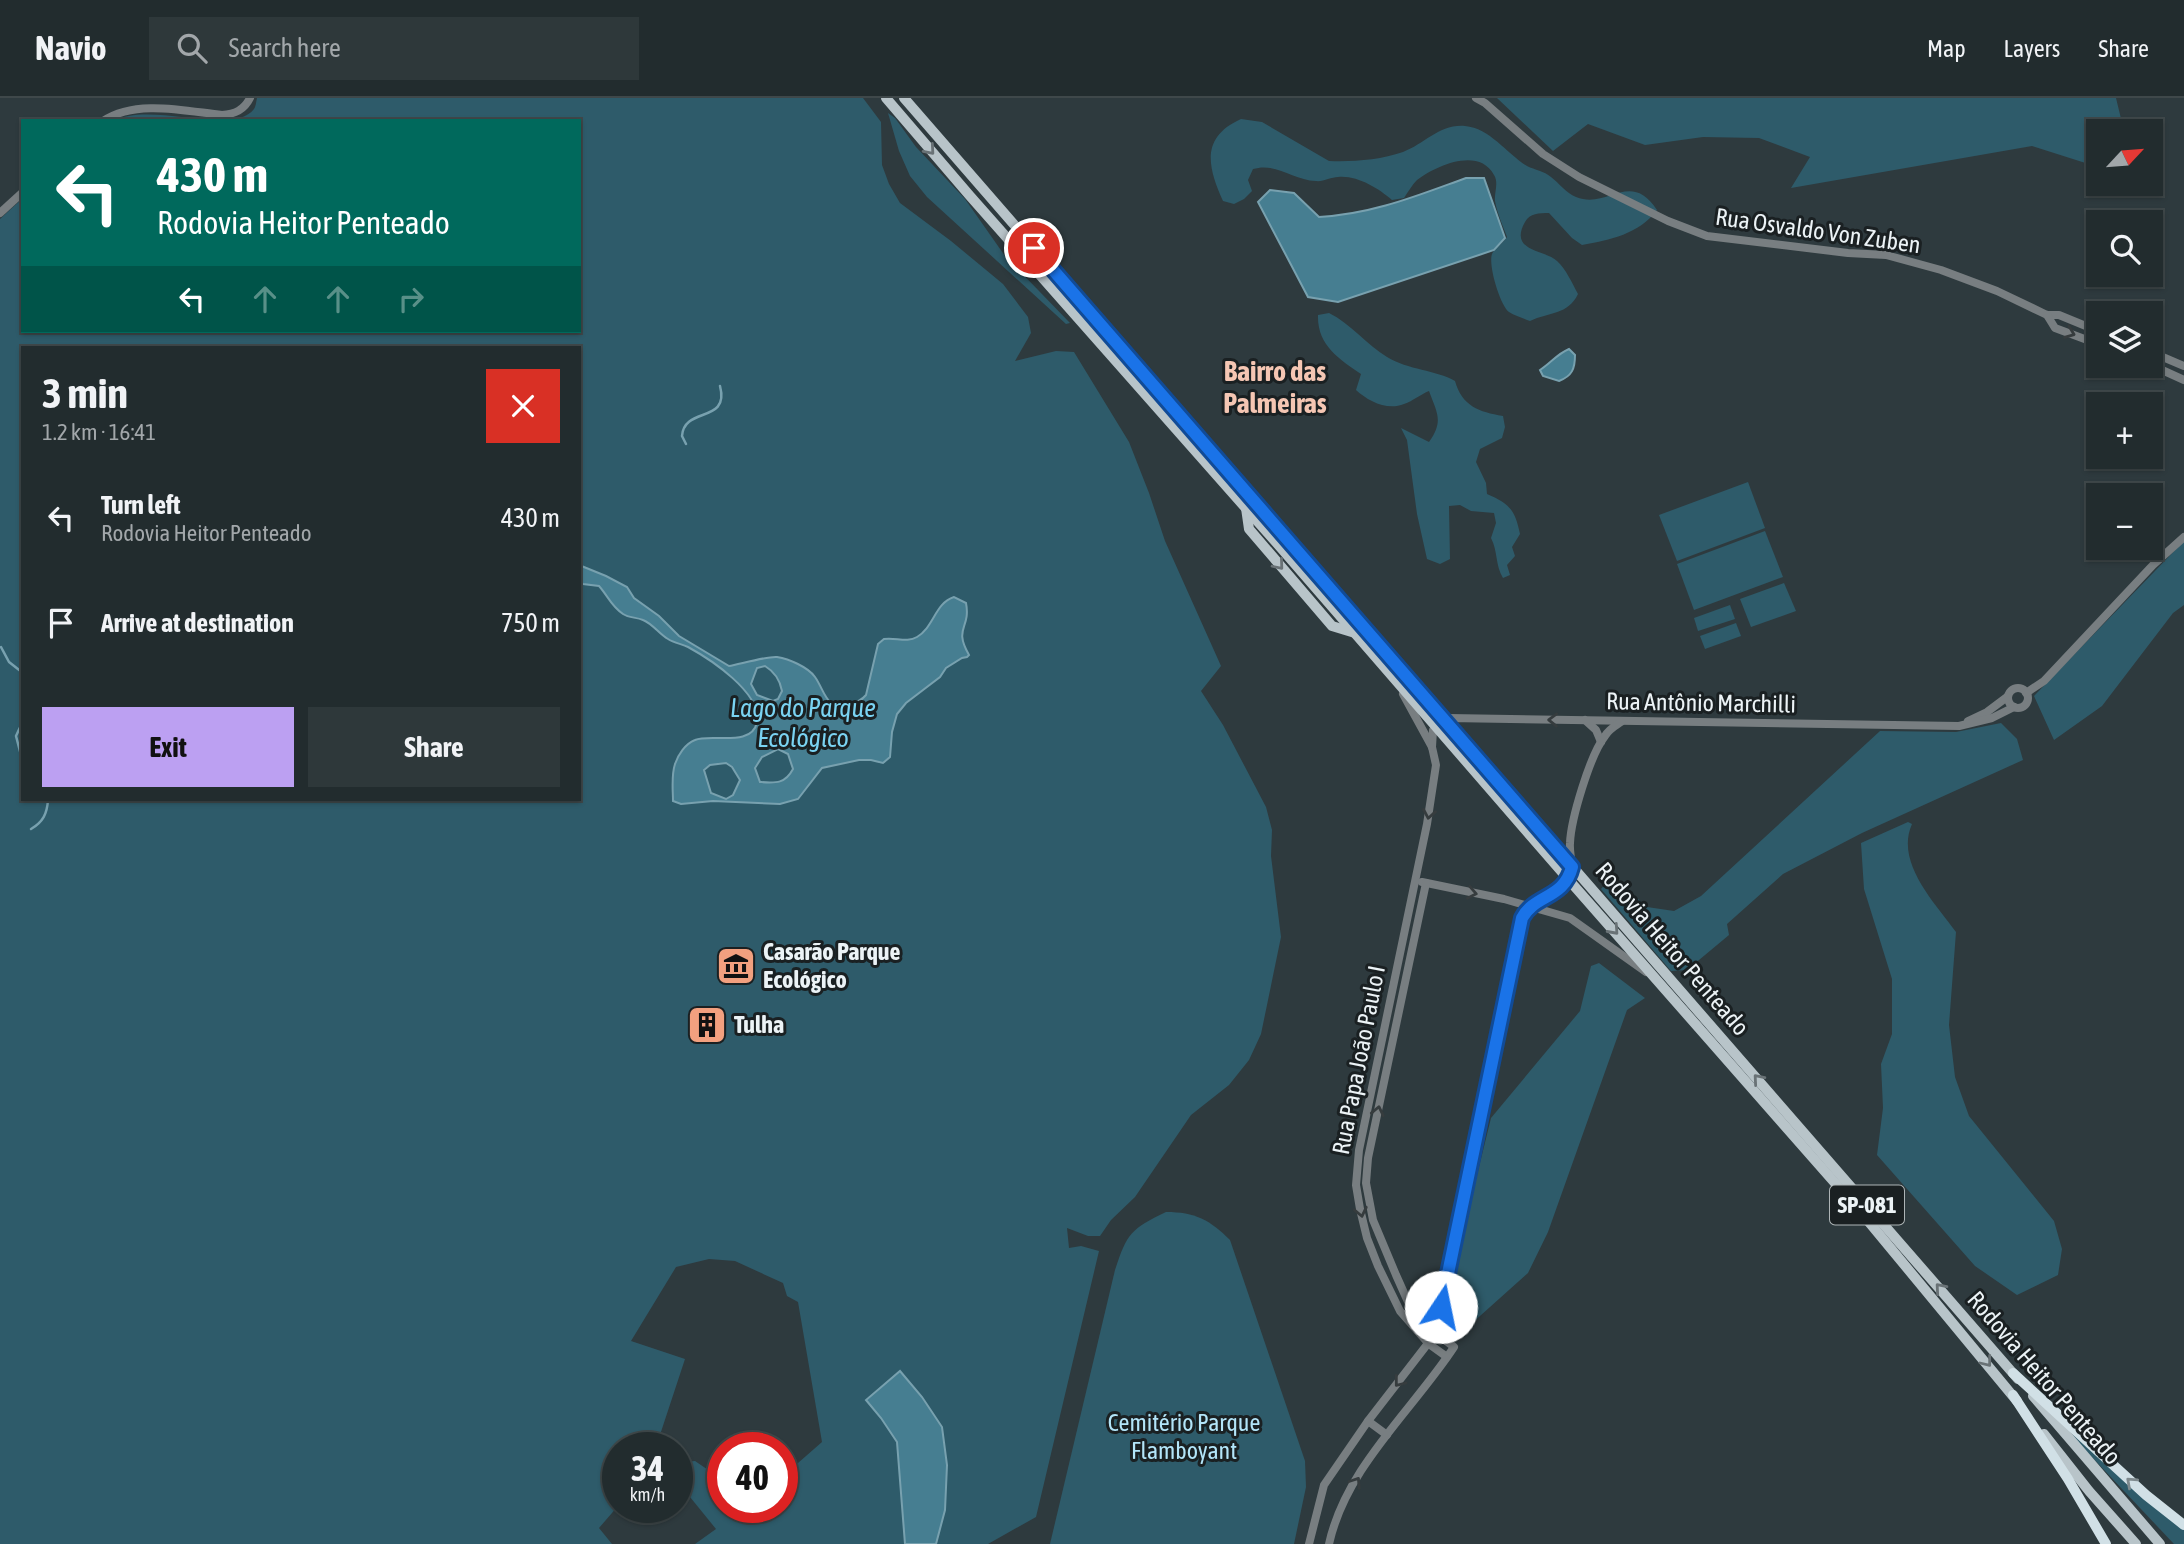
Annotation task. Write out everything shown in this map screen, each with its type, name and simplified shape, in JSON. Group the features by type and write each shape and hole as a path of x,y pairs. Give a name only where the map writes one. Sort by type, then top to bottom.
{"highway":[{"path":"2013,1373 2146,1495 2184,1525"},
{"path":"2012,1395 2068,1479 2106,1544"}],"main road":[{"name":"Rodovia Heitor Penteado","path":"887,98 1396,680 1440,723 1572,867 2160,1544"},
{"name":"Rodovia Heitor Penteado","path":"904,98 1440,723 1568,879 1864,1216 2090,1492 2136,1544"}],"street":[{"path":"107,119 125,111 142,109 233,114 245,107 250,98"},
{"name":"Rua Osvaldo Von Zuben","path":"1476,98 1543,154 1579,177 1658,216 1707,236 1886,255 1941,270 1997,291 2048,316 2059,315 2086,326"},
{"path":"0,212 21,194"},
{"name":"Rua Osvaldo Von Zuben","path":"2048,316 2055,328 2086,340"},
{"path":"2163,357 2184,366"},
{"path":"2163,370 2184,380"},
{"path":"2026,693 2044,681 2153,565 2184,537"},
{"name":"Rua Papa João Paulo I","path":"1396,680 1432,747 1436,759 1434,786 1359,1150 1356,1185 1367,1238 1400,1311 1429,1344 1447,1357 1454,1346 1436,1333 1409,1304 1404,1294 1373,1220 1366,1183 1368,1158 1426,884"},
{"path":"2022,689 2026,693 2026,703 2019,708 2008,701 2007,696 2011,690 2022,689"},
{"name":"Rua Antônio Marchilli","path":"1959,726 1987,712 2007,696"},
{"name":"Rua Antônio Marchilli","path":"1440,723 1468,718 1959,726 1992,718 2014,707"},
{"path":"1585,720 1596,730 1601,742"},
{"path":"1309,1544 1324,1486 1368,1421 1436,1333 1522,918 1531,907 1554,894 1568,879 1572,867 1571,831 1590,766 1601,742 1611,728 1621,722"},
{"name":"Rua Papa João Paulo I","path":"1432,747 1432,736 1440,723"},
{"path":"1415,881 1519,903 1570,918 1585,926 1662,984"},
{"path":"1329,1544 1341,1506 1387,1435 1447,1357"},
{"path":"1368,1421 1387,1435"}],"green space":[{"path":"257,98 863,98 881,122 882,165 900,203 1003,284 1028,317 1031,333 1015,361 1056,351 1074,352 1129,442 1165,541 1221,666 1201,691 1223,725 1266,807 1272,830 1271,856 1281,937 1261,1034 1249,1060 1229,1085 1191,1115 1135,1197 1111,1220 1100,1236 1088,1236 1067,1228 1069,1248 1081,1246 1099,1251 1036,1517 988,1544 695,1544 716,1529 711,1523 798,1523 798,1463 822,1442 798,1302 787,1296 783,1283 735,1261 709,1259 676,1267 631,1341 685,1359 661,1432 602,1432 603,1523 599,1528 612,1544 0,1544 0,219 21,200 21,333 581,333 581,119 233,119 243,117 254,109"},
{"path":"1497,98 2116,98 2121,119 2086,119 2086,163 2032,146 1791,188 1810,157 1759,138 1703,137 1645,145 1588,124 1553,151"},
{"path":"888,113 965,199 1005,256 1070,323 1066,324 927,197 910,176 899,151"},
{"path":"148,115 169,116 200,119 120,119"},
{"path":"1241,119 1262,122 1329,161 1385,157 1411,149 1447,128 1465,126 1490,136 1527,166 1548,175 1576,197 1588,200 1628,191 1637,192 1647,198 1657,210 1633,230 1582,245 1549,213 1538,213 1529,217 1521,232 1521,239 1530,249 1557,261 1578,294 1569,306 1530,321 1509,312 1502,302 1496,284 1492,254 1507,237 1495,201 1495,178 1487,166 1468,160 1445,165 1417,180 1404,198 1392,200 1360,180 1335,177 1321,181 1308,180 1277,169 1261,167 1253,169 1248,180 1252,191 1234,204 1223,201 1213,176 1211,154 1219,134"},
{"path":"1329,313 1387,357 1455,381 1467,402 1486,412 1503,416 1505,427 1502,438 1480,449 1476,462 1486,483 1487,494 1510,509 1518,526 1520,534 1512,547 1515,556 1507,565 1510,575 1503,578 1491,538 1496,523 1494,513 1471,511 1460,505 1449,506 1450,559 1440,564 1427,559 1417,514 1407,440 1401,428 1429,442 1434,435 1438,417 1429,391 1398,406 1378,404 1361,394 1356,390 1361,374 1337,357 1321,335 1318,315"},
{"path":"1748,482 1765,528 1677,561 1659,515"},
{"path":"1765,531 1783,577 1694,610 1677,564"},
{"path":"2184,541 2184,605 2173,613 2102,706 2054,740 2034,696"},
{"path":"1784,583 1796,611 1751,627 1740,599"},
{"path":"1730,605 1735,619 1698,631 1694,618"},
{"path":"1736,623 1741,636 1705,649 1700,636"},
{"path":"2001,723 2017,739 2023,760 1862,833 1783,874 1727,924 1729,935 1687,970 1671,971 1601,889 1612,876 1647,907 1674,911 1701,896 1880,731 1956,732"},
{"path":"1908,822 1912,824 1908,838 1909,853 1919,881 1956,932 1949,1025 1955,1077 1969,1116 2054,1221 2062,1249 2058,1275 2017,1295 1975,1266 1877,1155 1883,1108 1881,1064 1892,1034 1892,979 1864,889 1861,843"},
{"path":"1599,963 1645,998 1627,1010 1548,1232 1528,1273 1461,1333 1440,1326 1491,1118 1580,1011 1591,966"},
{"name":"Cemitério Parque Flamboyant","path":"1166,1212 1201,1218 1230,1240 1305,1461 1306,1487 1294,1544 1050,1544 1119,1258 1127,1240 1138,1228"},
{"path":"2073,1433 2184,1530 2184,1544 2174,1544 2073,1437"},
{"path":"695,1461 707,1469 707,1518 693,1501"}],"water":[{"path":"1466,178 1484,178 1505,238 1494,250 1338,302 1308,297 1258,202 1270,190 1294,193 1319,217 1339,215 1394,203"},
{"path":"1569,349 1575,355 1570,374 1559,381 1543,376 1540,370"},
{"name":"Lago do Parque Ecológico","path":"581,566 627,587 634,598 659,616 679,636 729,666 773,657 798,664 812,673 827,698 835,705 853,703 866,695 878,644 884,639 909,640 917,637 923,633 943,604 954,597 966,603 962,639 969,655 946,668 940,677 906,703 897,714 890,757 883,763 859,760 822,768 798,799 780,804 713,801 681,804 673,801 674,769 676,761 688,744 702,738 747,735 754,730 757,722 756,711 751,700 733,678 709,660 668,639 647,622 623,614 599,586 583,584","holes":["765,666 774,674 782,691 778,699 773,701 757,695 751,684 757,668","778,749 788,754 793,769 787,778 779,782 760,782 755,768 762,757","726,763 740,780 733,795 726,799 711,793 704,770 710,765"]},
{"path":"900,1371 942,1427 947,1465 945,1510 936,1544 905,1544 897,1442 866,1400"}],"waterway":[{"path":"686,444 682,436 685,427 690,421 719,406 720,386"},
{"path":"1,647 9,662 21,671"},
{"path":"21,725 16,736 21,755"},
{"path":"31,829 44,817 48,801"}],"place":[{"name":"Casarão Parque Ecológico","path":"736,966"},
{"name":"Tulha","path":"707,1025"}],"district":[{"name":"Bairro das Palmeiras","path":"1275,387"}],"route":[{"path":"1034,248 1572,867 1562,887 1531,907 1522,918 1441,1307"}]}
